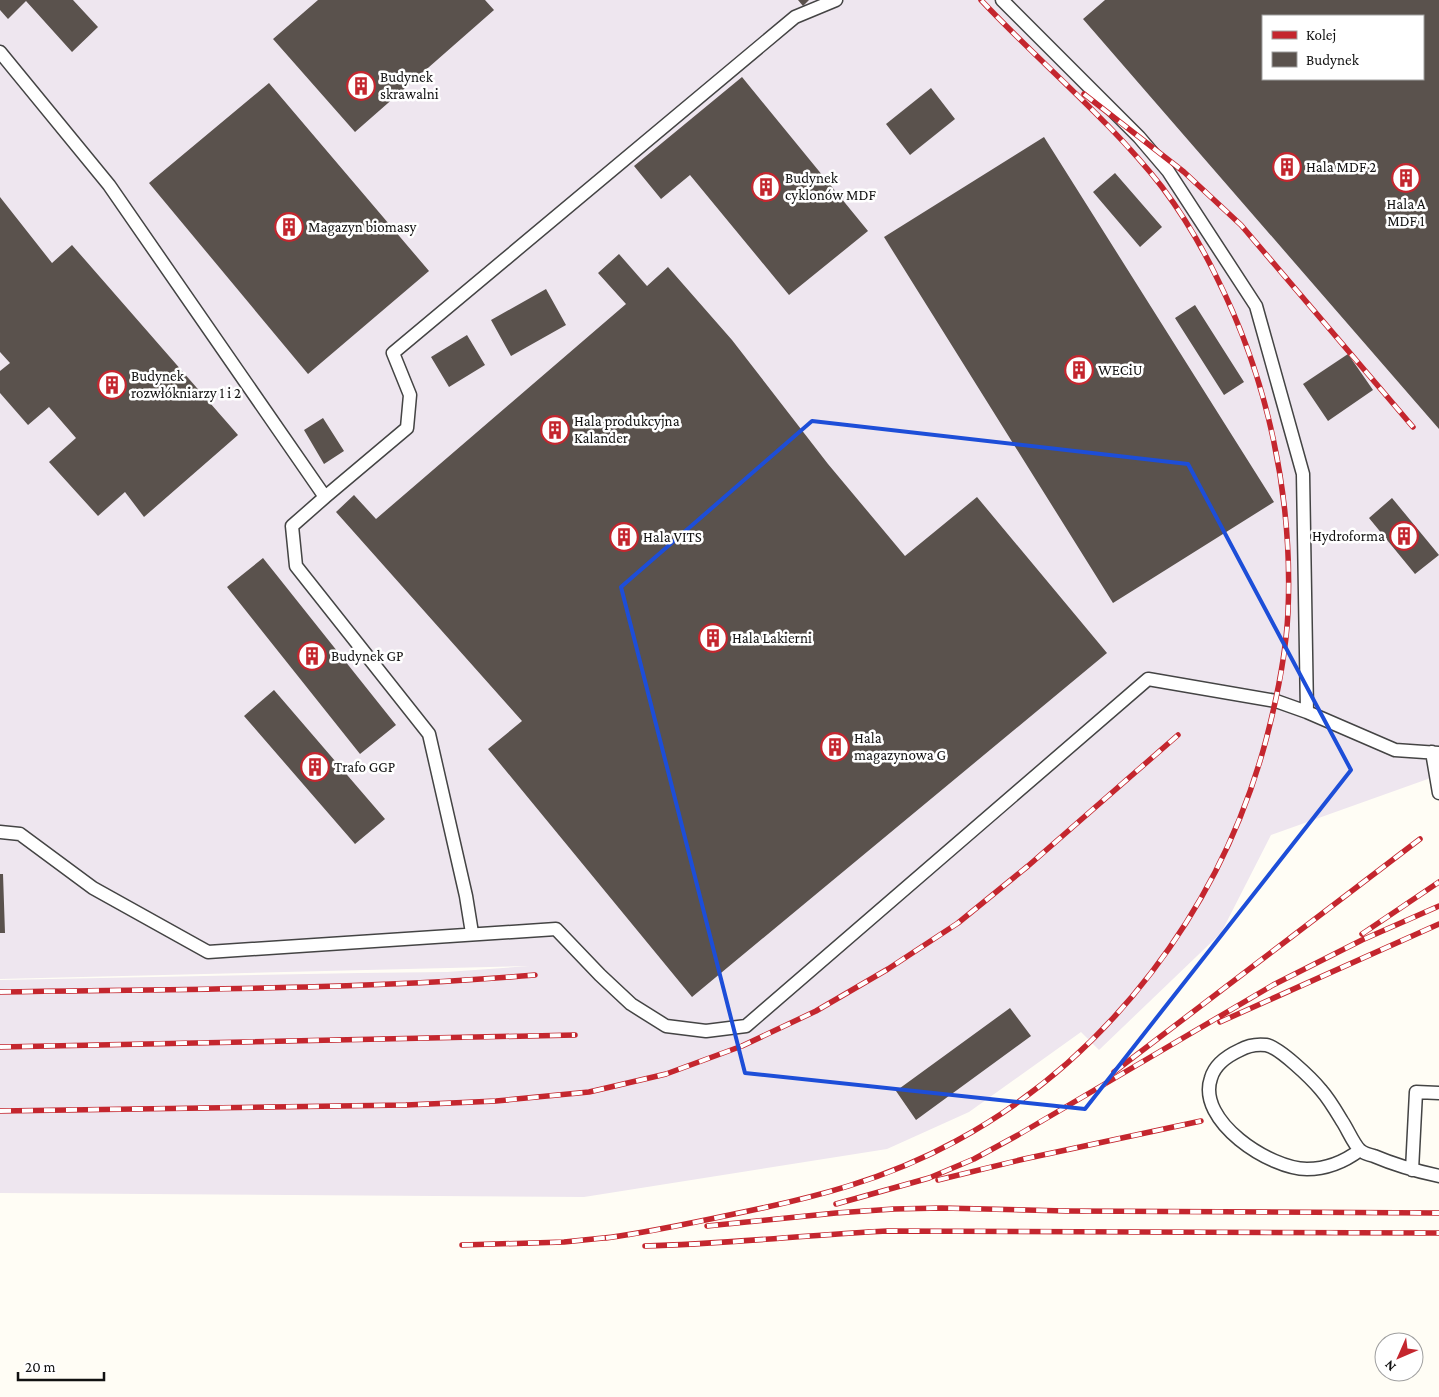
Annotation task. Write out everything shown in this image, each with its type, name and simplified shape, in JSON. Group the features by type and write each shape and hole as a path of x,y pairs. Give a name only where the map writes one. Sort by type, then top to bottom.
{"lane":[{"path":"472,934 466,896 430,734 296,566 292,526 407,428 410,395 393,353 795,17 836,0"},
{"path":"1002,0 1139,137 1168,171 1256,306 1303,474 1306,712"},
{"path":"0,52 110,185 325,498"},
{"path":"0,832 20,834 92,888 208,952 556,929 631,1004 666,1026 706,1032 746,1026 1148,679 1276,701 1395,750 1435,752 1439,793"},
{"path":"1360,1150 1351,1157 1330,1167 1306,1169 1283,1164 1252,1149 1234,1135 1218,1118 1208,1097 1210,1078 1218,1064 1231,1054 1246,1046 1267,1045 1286,1056 1322,1090 1360,1150 1412,1170 1439,1176"},
{"path":"1412,1170 1416,1092 1439,1093"}],"highlighted area":[{"path":"812,421 1188,464 1351,770 1085,1109 745,1073 621,587"}],"shaded area":[{"path":"0,0 1439,0 1439,775 1271,835 1221,933 1099,1050 1081,1032 969,1112 887,1149 584,1197 0,1193 0,980 447,972 530,966 0,979"}],"building":[{"path":"0,0 73,0 98,27 72,52 26,1 8,19 0,10"},
{"name":"Budynek skrawalni","path":"318,0 485,0 494,10 355,132 273,39"},
{"path":"798,0 809,0 803,6"},
{"name":"Hala MDF 2","path":"1105,0 1439,0 1439,429 1083,19"},
{"name":"Budynek cyklonów MDF","path":"742,77 868,231 789,295 690,175 661,199 634,166"},
{"name":"Magazyn biomasy","path":"269,83 429,271 308,374 149,183"},
{"path":"931,88 955,119 910,155 886,124"},
{"name":"WECiU","path":"1044,137 1274,502 1113,603 884,237"},
{"path":"1115,173 1162,227 1140,247 1093,192"},
{"name":"Budynek rozwłókniarzy 1 i 2","path":"0,197 52,263 72,245 238,435 144,517 125,492 98,516 49,462 76,438 49,407 28,425 0,393 0,371 10,363 0,352"},
{"path":"619,254 647,286 668,267 732,340 828,464 905,556 977,497 1107,653 692,997 488,749 522,721 336,512 354,495 376,519 626,304 598,273"},
{"path":"546,289 566,325 511,356 491,320"},
{"path":"1195,305 1244,382 1224,395 1175,318"},
{"path":"467,335 485,365 449,387 431,357"},
{"path":"1348,354 1373,390 1328,421 1303,384"},
{"path":"323,418 344,451 324,464 304,430"},
{"name":"Hydroforma","path":"1392,498 1439,555 1415,574 1369,518"},
{"name":"Budynek GP","path":"263,558 396,725 360,754 227,587"},
{"name":"Trafo GGP","path":"274,690 385,819 355,844 244,716"},
{"path":"0,874 3,874 5,933 0,933"},
{"path":"1010,1008 1031,1036 916,1120 896,1091"}],"railway":[{"path":"606,1238 763,1208 848,1186 902,1167 929,1155 956,1141 1011,1107 1063,1067 1109,1022 1152,972 1188,919 1220,862 1246,802 1266,740 1283,660 1288,612 1288,569 1286,525 1281,482 1263,397 1250,356 1234,315 1210,264 1184,219 1162,187 1120,138 981,0"},
{"path":"1084,94 1184,172 1241,225 1413,427"},
{"path":"0,1111 406,1105 496,1101 589,1092 666,1074 742,1046 816,1011 888,969 958,923 1028,866 1178,735"},
{"path":"1114,1072 1420,839"},
{"path":"1362,934 1439,882"},
{"path":"836,1204 929,1178 974,1159 1273,985 1362,940 1439,906"},
{"path":"1220,1022 1439,924"},
{"path":"0,992 401,984 535,975"},
{"path":"0,1047 575,1035"},
{"path":"938,1180 1024,1159 1201,1121"},
{"path":"707,1226 836,1213 942,1208 1066,1211 1439,1213"},
{"path":"645,1246 887,1231 1439,1233"},
{"path":"462,1245 564,1242 613,1237"}],"place":[{"name":"Budynek skrawalni","path":"361,86"},
{"name":"Hala MDF 2","path":"1287,167"},
{"name":"Hala A MDF 1","path":"1406,178"},
{"name":"Budynek cyklonów MDF","path":"766,187"},
{"name":"Magazyn biomasy","path":"289,227"},
{"name":"WECiU","path":"1079,370"},
{"name":"Budynek rozwłókniarzy 1 i 2","path":"112,385"},
{"name":"Hala produkcyjna Kalander","path":"555,430"},
{"name":"Hydroforma","path":"1404,536"},
{"name":"Hala VITS","path":"624,537"},
{"name":"Hala Lakierni","path":"713,638"},
{"name":"Budynek GP","path":"312,656"},
{"name":"Hala magazynowa G","path":"835,747"},
{"name":"Trafo GGP","path":"315,767"}]}
